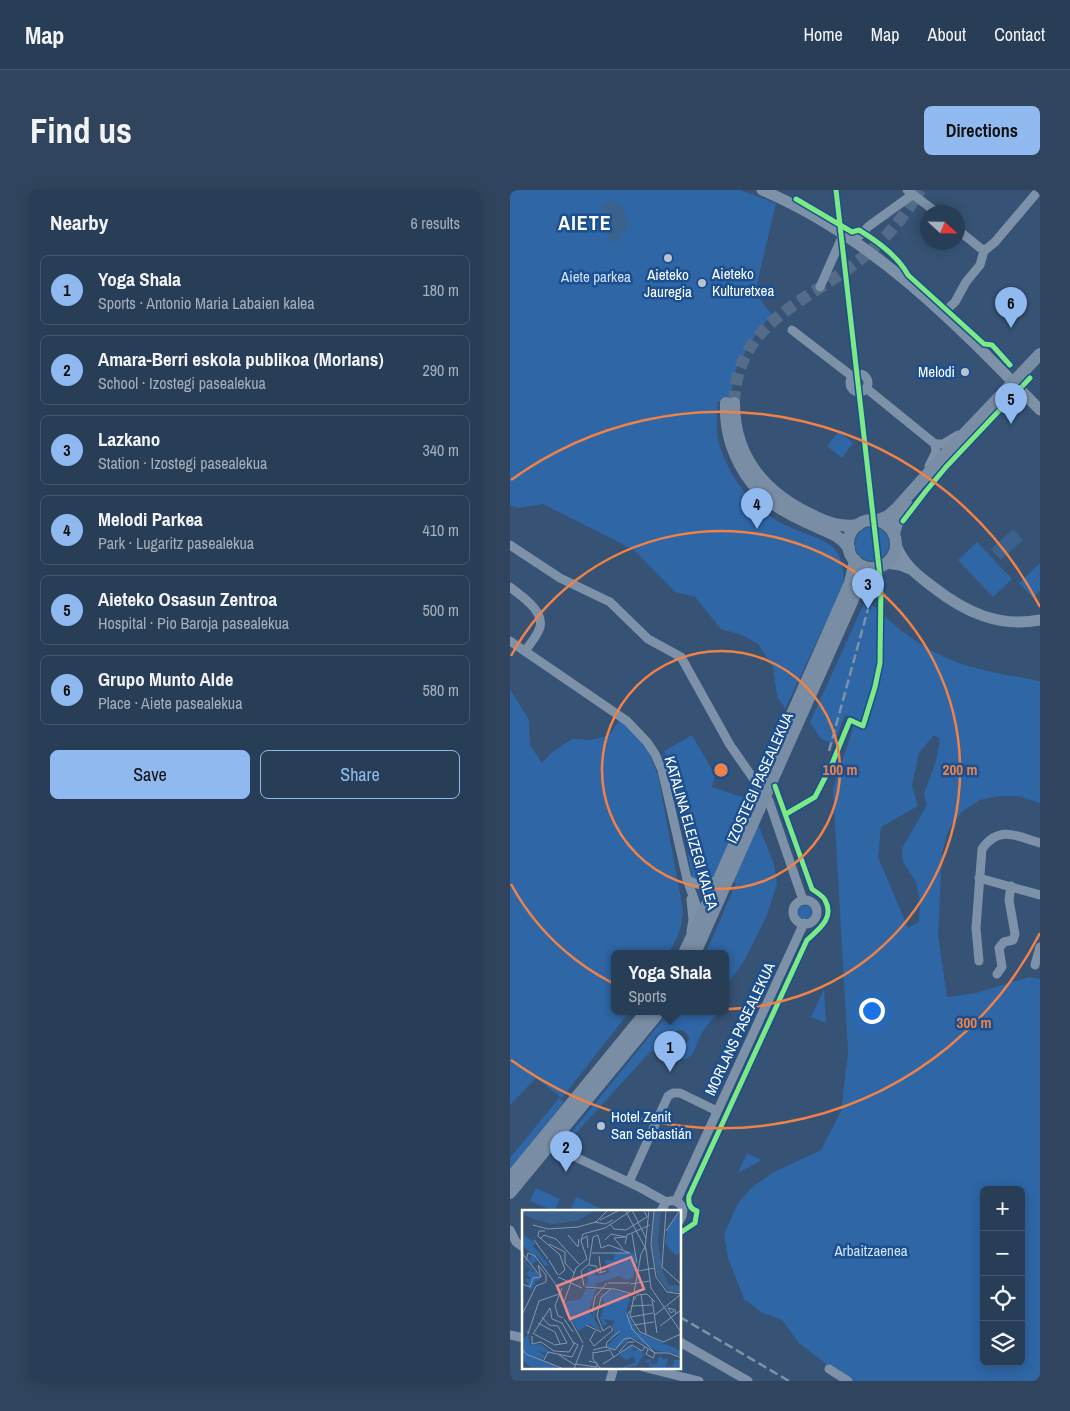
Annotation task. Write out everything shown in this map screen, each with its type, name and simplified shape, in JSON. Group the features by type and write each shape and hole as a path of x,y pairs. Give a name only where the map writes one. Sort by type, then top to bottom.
{"main road":[{"path":"876,521 893,513 1040,354"},
{"path":"895,540 886,525 876,521 866,521 858,525 841,526 818,518 787,502 770,489 753,469 742,448 730,403 726,422 734,452 743,470 756,488 782,510 835,535 849,548 855,560 864,567 881,565 893,555 898,519 932,478 1040,362"},
{"path":"849,548 849,538 858,525"},
{"name":"IZOSTEGI PASEALEKUA","path":"690,950 724,880 810,684 850,583 855,560"},
{"name":"IZOSTEGI PASEALEKUA","path":"810,684 859,586 866,576 881,565"},
{"name":"IZOSTEGI PASEALEKUA","path":"690,950 701,919 724,880"},
{"path":"510,1179 644,1015"},
{"path":"510,1193 657,1015"}],"street":[{"path":"762,190 793,205 854,241 922,294 1040,410"},
{"path":"943,313 955,302 966,282 980,265 984,251 995,242 1039,190"},
{"path":"854,241 910,192 928,205"},
{"path":"820,287 843,235"},
{"path":"965,236 984,251"},
{"path":"792,330 853,377 851,384 854,390 861,392 866,388 934,444 936,452 933,460 912,492"},
{"path":"934,444 943,444 973,426"},
{"path":"895,540 902,558 912,570 942,594 976,614 1012,623 1040,620"},
{"path":"510,545 560,578 610,602 648,639 681,658 730,745 755,779 771,807 803,900"},
{"path":"881,565 900,565 912,570"},
{"path":"510,587 530,603 538,614 540,622 538,632 525,651"},
{"name":"KATALINA ELEIZEGI KALEA","path":"510,642 628,721 647,742 662,770 687,879 701,919"},
{"path":"983,958 978,946 976,928 982,849 988,840 999,834 1009,834 1040,843"},
{"path":"979,878 1040,895"},
{"path":"687,879 699,886 707,886 724,880"},
{"path":"687,879 693,920 690,950"},
{"path":"997,974 1002,967 999,948 1004,942 1014,940 1015,934 1009,900 1011,886"},
{"path":"803,900 812,903 816,913 811,922 804,923 795,918 793,910 797,903 803,900"},
{"name":"MORLANS PASEALEKUA","path":"676,1201 804,923"},
{"path":"1035,965 1040,947"},
{"path":"629,1182 668,1096 673,1092 680,1093 717,1111"},
{"path":"567,1153 629,1182 666,1202 676,1201 680,1203 683,1210 681,1218"},
{"path":"662,1210 666,1202"},
{"path":"510,1230 516,1242 522,1246"},
{"path":"681,1343 738,1378 748,1381"},
{"path":"610,1381 614,1368"},
{"path":"647,1368 699,1381"},
{"path":"829,1369 848,1381"}],"green space":[{"name":"Aiete parkea","path":"510,190 740,190 776,203 757,284 761,300 772,314 757,332 736,369 729,401 718,401 717,426 719,444 731,472 753,501 781,523 830,545 840,557 842,563 844,584 785,709 777,696 773,667 758,644 742,635 721,629 695,597 675,592 634,550 543,504 518,508 510,505"},
{"path":"839,431 853,443 842,458 827,446"},
{"path":"872,527 879,528 884,532 888,537 888,551 884,556 879,560 872,561 865,560 860,556 856,551 855,544 856,537 860,532 865,528"},
{"path":"977,542 1012,579 993,597 958,560"},
{"path":"1040,563 1040,591 1033,598 1019,583"},
{"name":"Arbaitzaenea","path":"866,599 907,634 942,656 975,668 1040,681 1040,803 1018,796 999,796 980,800 963,811 953,823 947,834 942,853 938,935 947,997 976,993 1029,977 1040,979 1040,1381 853,1381 826,1364 799,1343 782,1320 761,1312 744,1299 728,1258 724,1234 737,1205 751,1188 774,1172 821,1150 841,1111 848,1053 833,789 856,719 845,715 834,744 821,739 810,722","holes":["934,735 940,739 936,761 924,794 927,805 902,848 903,862 916,882 920,901 919,922 908,928 878,857 881,827 918,806 912,785 919,753"]},
{"path":"510,689 529,720 530,745 542,763 551,753 572,739 591,740 609,735 620,720 639,738 648,751 658,775 683,910 679,933 670,950 611,950 611,1015 627,1015 562,1098 536,1078 510,1105"},
{"path":"692,735 715,775 712,787 748,799 774,864 777,884 767,915 744,961 729,982 729,950 707,950 736,883 715,876 706,881 701,881 692,876 688,856 691,851 671,768 664,751"},
{"path":"802,905 808,905 812,912 808,919 802,919 798,915 798,909"},
{"path":"824,989 826,1023 811,1017"},
{"path":"667,1015 716,1015 699,1038 690,1057 681,1059 674,1057 672,1061 651,1051 565,1145 562,1144","holes":["678,1030 683,1030 689,1036 688,1042 682,1047 675,1045 672,1039 673,1033"]},
{"path":"559,1098 564,1102 510,1169 510,1158"},
{"path":"747,1153 762,1160 738,1173"},
{"path":"536,1188 560,1199 554,1210 530,1201"},
{"path":"576,1197 604,1210 570,1210"}],"shaded area":[{"path":"609,201 617,203 622,207 626,213 627,220 624,233 613,242 609,241 606,234 613,227 602,216 602,206"},
{"path":"1013,529 1023,540 1001,560 991,549"}],"tunnel":[{"path":"734,403 738,375 747,353 760,334 796,303 837,276 876,246 900,220 920,190"}],"railway":[{"path":"829,751 868,609"},
{"path":"681,1318 789,1381"}],"cycle path":[{"path":"786,814 815,797 832,764 850,720 863,726 880,663 881,586 836,190"},
{"path":"796,199 852,232 859,230 880,244 893,255 908,275 984,344 992,345 1010,365"},
{"path":"903,521 946,467 1030,378"},
{"path":"681,1232 695,1223 697,1211 690,1205 689,1196 807,940 827,918 828,906 824,899 812,889 775,786"}],"place":[{"name":"Aieteko Jauregia","path":"668,258"},
{"name":"Aieteko Kulturetxea","path":"702,283"},
{"name":"Grupo Munto Alde","path":"1011,328"},
{"name":"Melodi","path":"965,372"},
{"name":"Aieteko Osasun Zentroa","path":"1011,424"},
{"name":"Melodi Parkea","path":"757,529"},
{"name":"Lazkano","path":"868,609"},
{"name":"Yoga Shala","path":"670,1072"},
{"name":"Hotel Zenit San Sebastián","path":"601,1126"},
{"name":"Amara-Berri eskola publikoa (Morlans)","path":"566,1172"}],"district":[{"name":"AIETE","path":"585,223"}]}
